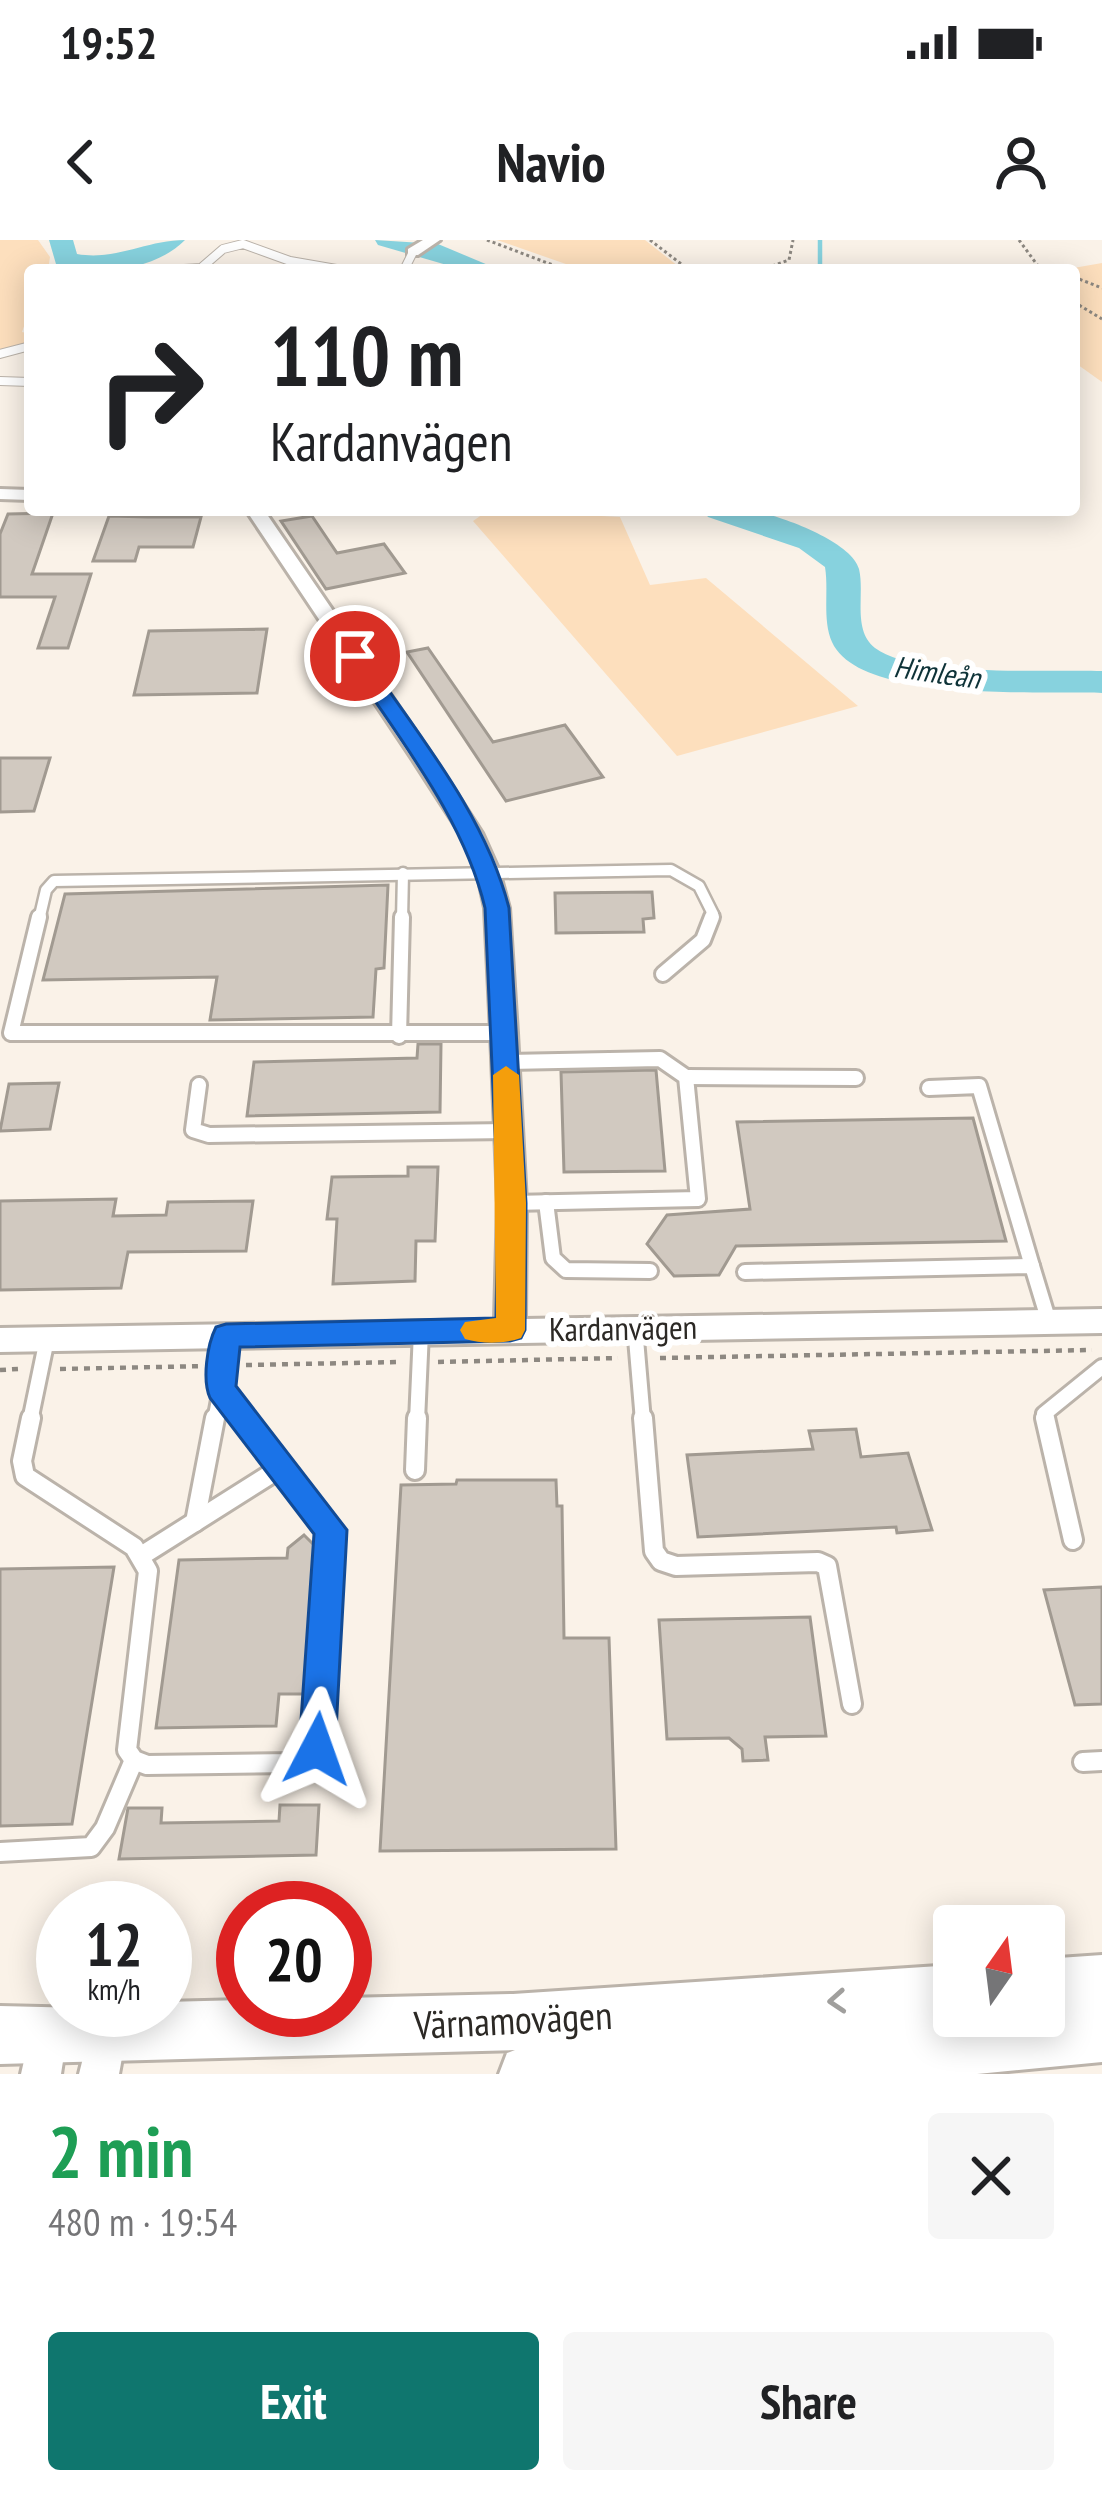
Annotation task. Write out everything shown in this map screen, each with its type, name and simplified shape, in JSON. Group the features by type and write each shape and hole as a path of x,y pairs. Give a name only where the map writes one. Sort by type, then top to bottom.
{"main road":[{"path":"1065,1986 1102,1983"},
{"name":"Värnamovägen","path":"29,2048 103,2055 933,1994"},
{"name":"Värnamovägen","path":"528,2074 929,2050 1102,2033"}],"street":[{"path":"412,253 433,240"},
{"path":"259,516 448,796 488,871 497,908 506,1062 512,1203 510,1330"},
{"name":"Kardanvägen","path":"0,1340 44,1354 225,1351 421,1347 510,1330 637,1343 1102,1321"}],"lane":[{"path":"206,264 223,249 243,244 307,264"},
{"path":"407,264 412,253"},
{"path":"504,1034 11,1033 46,890 54,881 648,867 687,876 710,902 710,927 703,940 663,974"},
{"path":"399,1036 403,873"},
{"path":"506,1062 660,1058 686,1077 856,1078"},
{"path":"512,1203 698,1199 686,1077"},
{"path":"199,1085 193,1130 209,1135 509,1130"},
{"path":"929,1088 979,1086 1049,1322"},
{"path":"546,1202 553,1258 566,1270 650,1271"},
{"path":"745,1272 1032,1266"},
{"path":"637,1343 654,1551 661,1561 676,1566 818,1562 827,1566 852,1704"},
{"path":"415,1470 421,1347"},
{"path":"195,1522 225,1351"},
{"path":"44,1354 22,1461 25,1476 134,1547 148,1571 127,1750 134,1760 147,1765 294,1762 317,1749 331,1530 221,1389"},
{"path":"1073,1540 1045,1414 1102,1367"},
{"path":"141,1556 282,1467"},
{"path":"0,1852 91,1847 106,1826 120,1781 134,1760"}],"path":[{"path":"488,240 550,264"},
{"path":"650,240 680,264"},
{"path":"775,264 792,257 794,240"},
{"path":"1019,240 1038,264"},
{"path":"0,1370 44,1354 637,1343 1102,1349"}],"shaded area":[{"path":"0,240 38,240 50,257 49,264 24,264 24,344 0,350"},
{"path":"497,240 645,240 675,264 566,264"},
{"path":"1102,263 1102,382 1080,366 1080,267"},
{"path":"480,516 620,517 650,585 706,578 858,706 677,756 473,521"}],"building":[{"path":"8,514 52,516 32,574 91,574 68,648 38,648 55,597 0,597 0,534"},
{"path":"109,516 201,517 193,547 139,547 135,561 93,561"},
{"path":"312,516 337,553 384,544 405,573 326,589 281,521"},
{"path":"267,629 257,693 134,695 149,631"},
{"path":"428,648 493,742 565,725 603,777 506,801 407,652"},
{"path":"0,758 50,758 34,811 0,812"},
{"path":"388,885 384,968 376,969 373,1017 210,1020 217,977 43,980 65,894"},
{"path":"652,892 654,918 643,919 644,932 556,933 555,893"},
{"path":"418,1044 441,1044 440,1112 247,1116 254,1062 417,1058"},
{"path":"656,1070 665,1171 564,1172 561,1072"},
{"path":"59,1083 50,1129 0,1131 9,1084"},
{"path":"973,1118 1006,1241 736,1246 719,1275 674,1276 647,1244 667,1215 750,1209 737,1122"},
{"path":"408,1167 438,1167 435,1241 416,1241 415,1281 333,1284 337,1219 327,1219 332,1177 408,1176"},
{"path":"116,1199 113,1216 166,1215 168,1202 253,1201 246,1251 128,1252 121,1288 0,1290 0,1201"},
{"path":"856,1429 861,1457 908,1453 932,1530 897,1533 896,1527 698,1537 687,1455 813,1449 809,1431"},
{"path":"457,1480 556,1480 557,1506 562,1506 564,1638 609,1638 616,1849 380,1851 401,1485 456,1484"},
{"path":"304,1535 316,1547 305,1694 279,1694 276,1726 156,1728 179,1560 287,1558 288,1548"},
{"path":"114,1567 72,1824 0,1826 0,1569"},
{"path":"1102,1587 1102,1704 1075,1705 1044,1590"},
{"path":"810,1617 826,1736 765,1737 768,1760 743,1761 742,1749 729,1738 667,1739 659,1620"},
{"path":"280,1805 319,1805 316,1855 119,1859 128,1808 162,1808 161,1823 279,1821"}],"waterway":[{"name":"Himleån","path":"61,240 65,259 92,264 134,257 173,240"},
{"name":"Himleån","path":"387,240 472,264"},
{"path":"820,240 820,264"},
{"name":"Himleån","path":"737,516 810,541 841,563 847,635 867,659 928,675 1102,682"}],"slow traffic":[{"path":"475,1330 510,1330 512,1203 506,1075"}],"route":[{"path":"317,1749 331,1530 221,1389 226,1336 510,1330 512,1203 497,908 488,871 471,833 355,656"}]}
